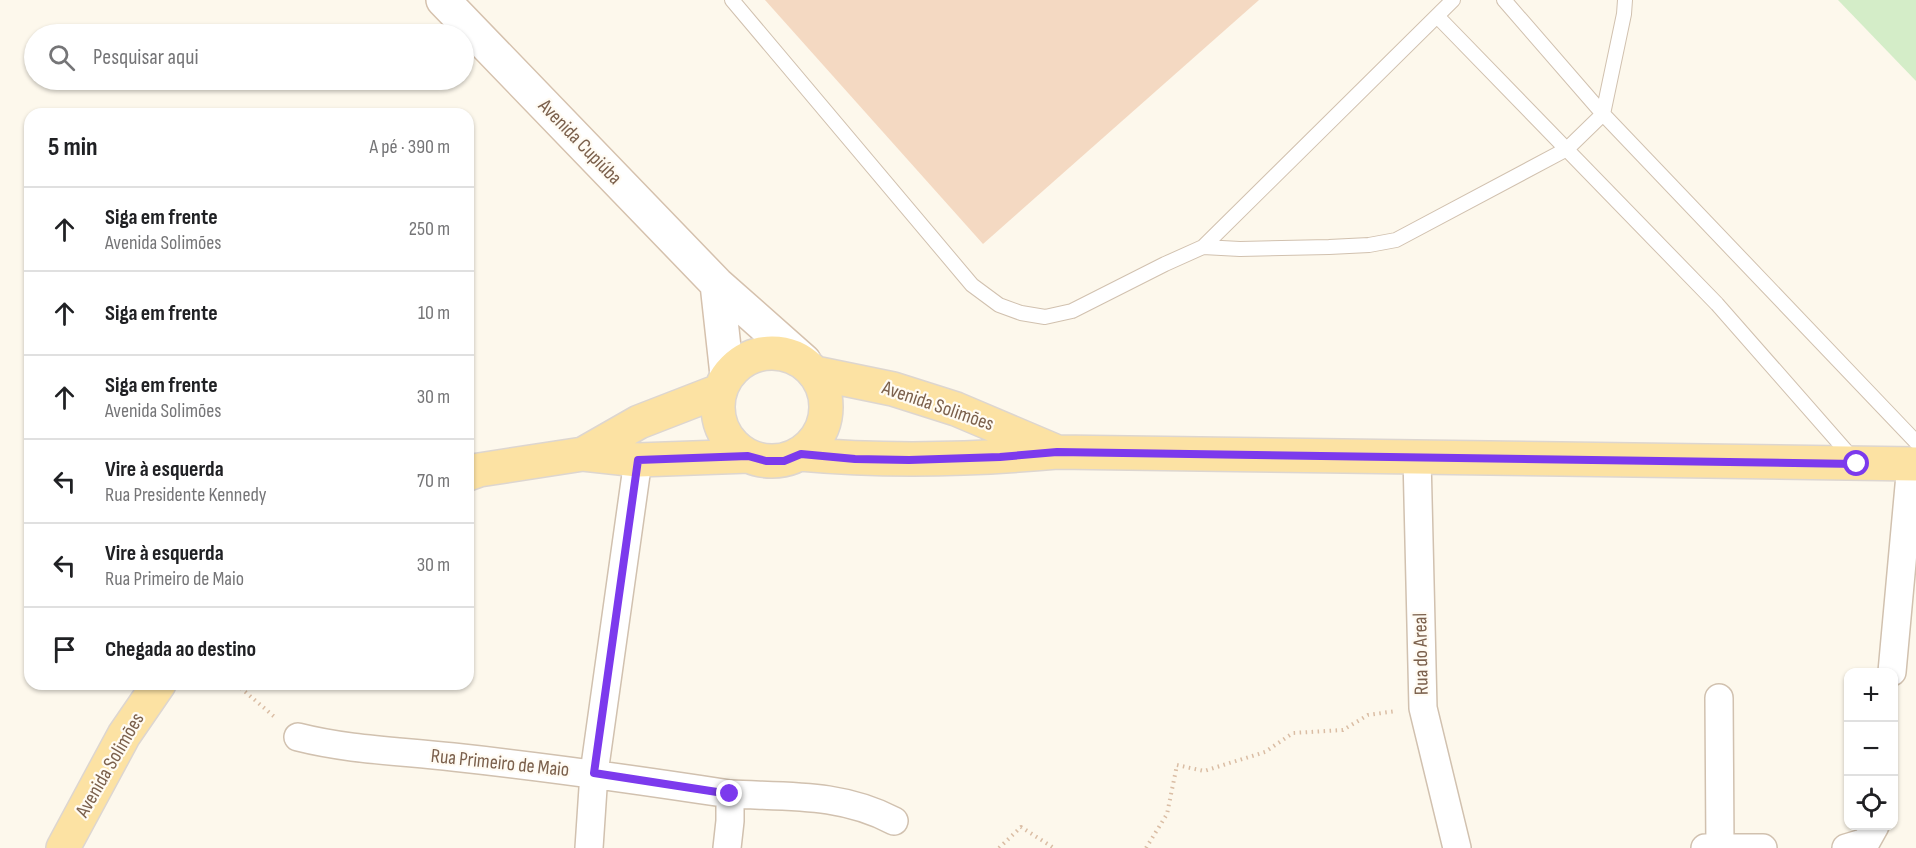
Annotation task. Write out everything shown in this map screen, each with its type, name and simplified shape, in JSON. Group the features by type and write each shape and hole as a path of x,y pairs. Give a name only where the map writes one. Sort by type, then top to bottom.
{"main road":[{"path":"474,472 583,454 638,460 748,456 766,461 784,461 801,454 818,438 827,417 826,393 809,367 784,353 762,352 743,360 723,383 639,422 583,454"},
{"name":"Avenida Solimões","path":"809,367 945,406 1057,452"},
{"path":"723,383 718,417 729,440 748,456"},
{"name":"Avenida Solimões","path":"801,454 855,459 909,460 1000,457 1057,452 1857,464 1914,456"},
{"name":"Avenida Solimões","path":"63,848 124,735 155,690"}],"street":[{"name":"Avenida Cupiúba","path":"443,0 466,24"},
{"name":"Avenida Cupiúba","path":"474,32 717,284 809,367"},
{"path":"717,284 723,383"},
{"path":"1892,668 1914,456"},
{"name":"Rua do Areal","path":"1417,457 1422,708 1457,848"},
{"path":"589,848 594,773 638,460"},
{"path":"1719,698 1720,848"},
{"name":"Rua Primeiro de Maio","path":"298,737 354,748 594,773 730,794 823,798 872,810 894,821"},
{"path":"728,848 730,794"},
{"path":"1846,848 1866,842 1872,830"},
{"path":"1705,848 1763,848"}],"lane":[{"path":"732,0 972,285 999,305 1021,313 1045,316 1072,310 1203,247 1453,0"},
{"path":"1504,0 1603,114 1914,456"},
{"path":"1203,247 1240,249 1329,247 1369,245 1396,240 1567,149 1603,114 1625,0"},
{"path":"1437,16 1717,304 1857,464"}],"path":[{"path":"243,690 298,737"},
{"path":"1146,848 1167,814 1177,765 1204,771 1265,752 1293,733 1343,730 1368,715 1422,708"},
{"path":"999,848 1021,827 1054,848"}],"green space":[{"path":"1838,0 1916,0 1916,81"}],"building":[{"path":"765,0 1259,0 983,244"}],"route":[{"path":"730,794 594,773 638,460 748,456 766,461 784,461 801,454 855,459 909,460 1000,457 1057,452 1857,464"}]}
